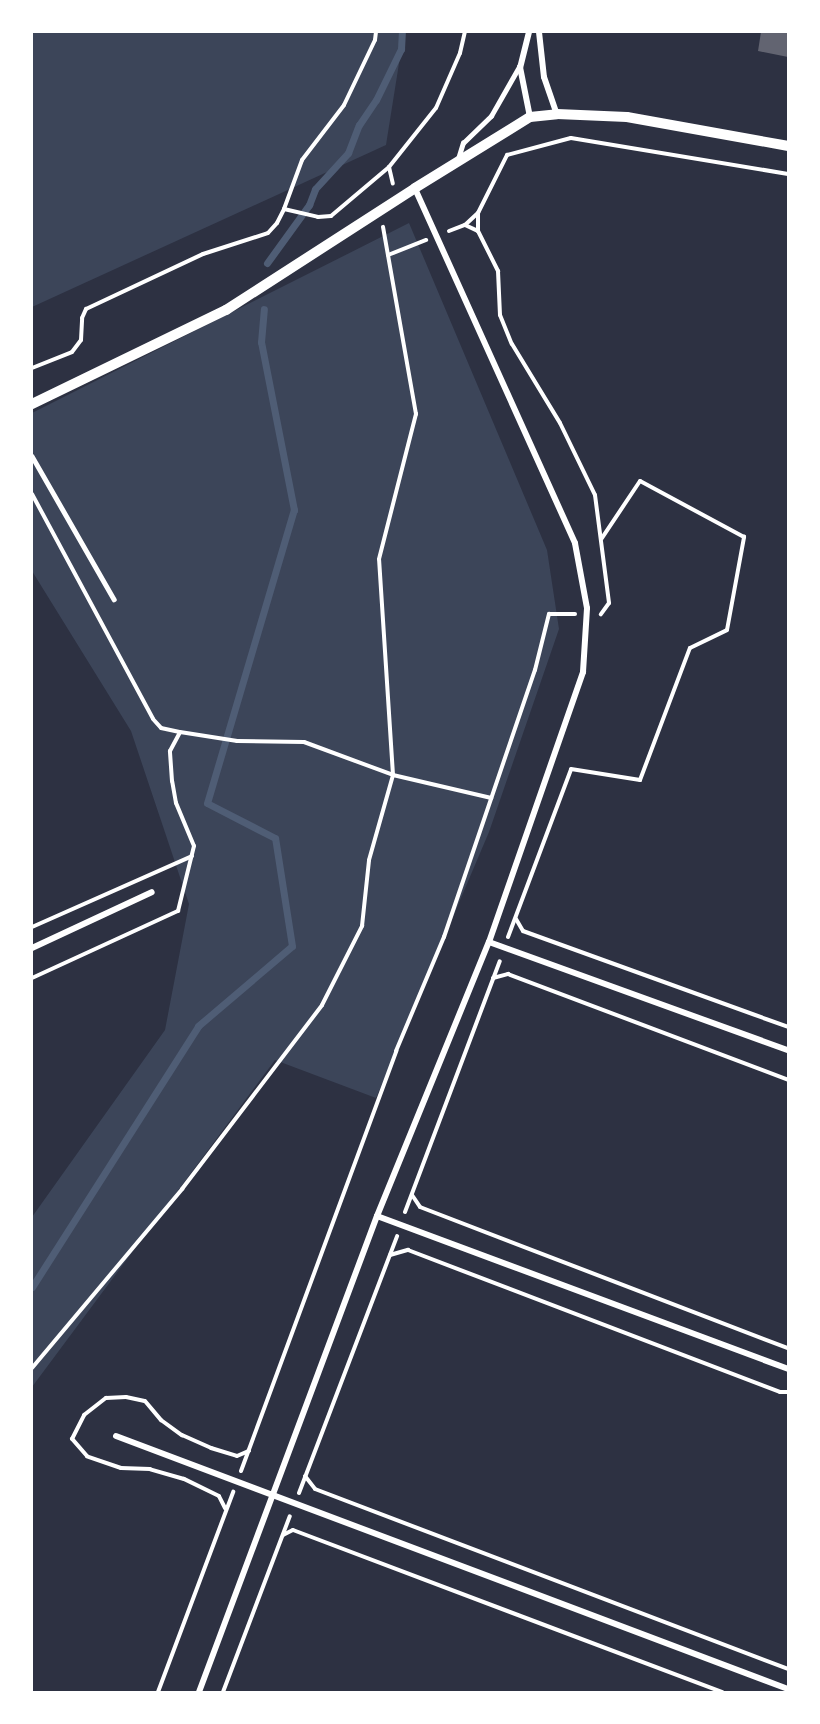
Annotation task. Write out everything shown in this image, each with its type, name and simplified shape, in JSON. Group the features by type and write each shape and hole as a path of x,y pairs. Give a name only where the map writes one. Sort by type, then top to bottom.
{"street":[{"path":"529,32 519,67 530,117"},
{"path":"539,32 544,77 557,114"},
{"path":"32,404 226,310 530,117 557,114 627,117 789,146"},
{"path":"199,1692 377,1216 489,942 583,672 587,614 575,543 415,188"},
{"path":"32,948 152,892"},
{"path":"489,942 789,1050"},
{"path":"377,1216 789,1369"},
{"path":"116,1436 789,1689"}],"lane":[{"path":"458,161 464,143 491,116 519,67"},
{"path":"32,456 114,599"}],"path":[{"path":"32,368 72,352 81,340 82,318 86,309 202,254 267,233 277,223 284,209 302,160 344,105 375,40 376,32"},
{"path":"284,209 318,217 331,216 357,197 389,167 436,108 460,53 465,32"},
{"path":"388,255 465,225 478,213 507,155 571,138 789,174"},
{"path":"32,1368 182,1189 322,1005 362,926 369,860 393,775 379,559 416,414 383,224 396,201"},
{"path":"158,1692 396,1051 444,938 535,670 549,614 603,614 609,603 595,495 560,423 508,334 500,315 498,271 478,231 478,213"},
{"path":"465,225 478,231"},
{"path":"223,1692 401,1225 571,769 640,780 690,648 727,630 744,537 640,481 602,538"},
{"path":"32,494 153,719 161,728 237,741 304,742 393,775 490,798"},
{"path":"32,978 178,911 194,846 177,803 172,781 171,751 180,732"},
{"path":"32,927 192,856"},
{"path":"515,919 523,931 789,1027"},
{"path":"493,978 508,974 789,1080"},
{"path":"412,1195 420,1207 789,1348"},
{"path":"389,1255 408,1250 780,1392 789,1392"},
{"path":"305,1476 315,1489 789,1669"},
{"path":"282,1536 294,1530 722,1692"}],"shaded area":[{"path":"32,32 404,32 386,145 32,307"},
{"path":"409,223 547,550 559,629 489,832 376,1098 275,1060 32,1387 32,1217 165,1030 189,904 131,731 32,571 32,413"}],"building":[{"path":"761,32 788,32 788,57 758,51"}],"waterway":[{"path":"267,263 309,205 315,189 348,153 359,125 376,100 401,49 402,32"},
{"path":"32,1287 198,1026 292,946 275,838 207,803 294,510 261,342 264,309"}]}
